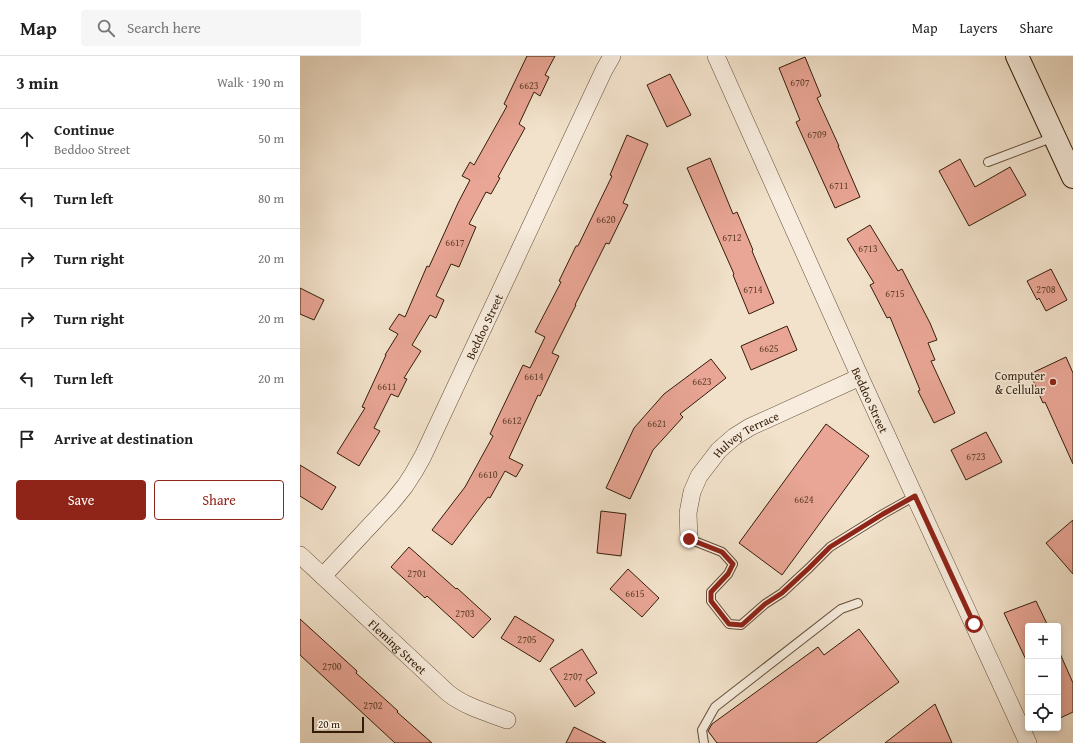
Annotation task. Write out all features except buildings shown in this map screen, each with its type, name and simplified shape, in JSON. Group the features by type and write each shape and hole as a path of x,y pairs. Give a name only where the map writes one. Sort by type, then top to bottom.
{"main road":[{"path":"1017,56 1073,176"}],"street":[{"name":"Beddoo Street","path":"322,576 392,502 414,472 423,456 600,78 612,56"},
{"name":"Beddoo Street","path":"716,56 860,377 1028,743"},
{"name":"Hulvey Terrace","path":"689,539 688,513 692,492 699,476 719,450 734,437 750,427 860,377"},
{"name":"Fleming Street","path":"300,555 456,700 468,706 507,720"}],"lane":[{"path":"988,162 1055,137"},
{"path":"689,539 722,552 733,564 728,574 711,592 711,601 729,624 742,625 765,604 782,593 830,547 915,496"},
{"path":"704,743 702,730 715,707 841,609 858,603"}],"place":[{"name":"Computer & Cellular","path":"1053,382"}],"route":[{"path":"689,539 722,552 733,564 728,574 711,592 711,601 729,624 742,625 765,604 782,593 830,547 915,496 974,624"}]}
